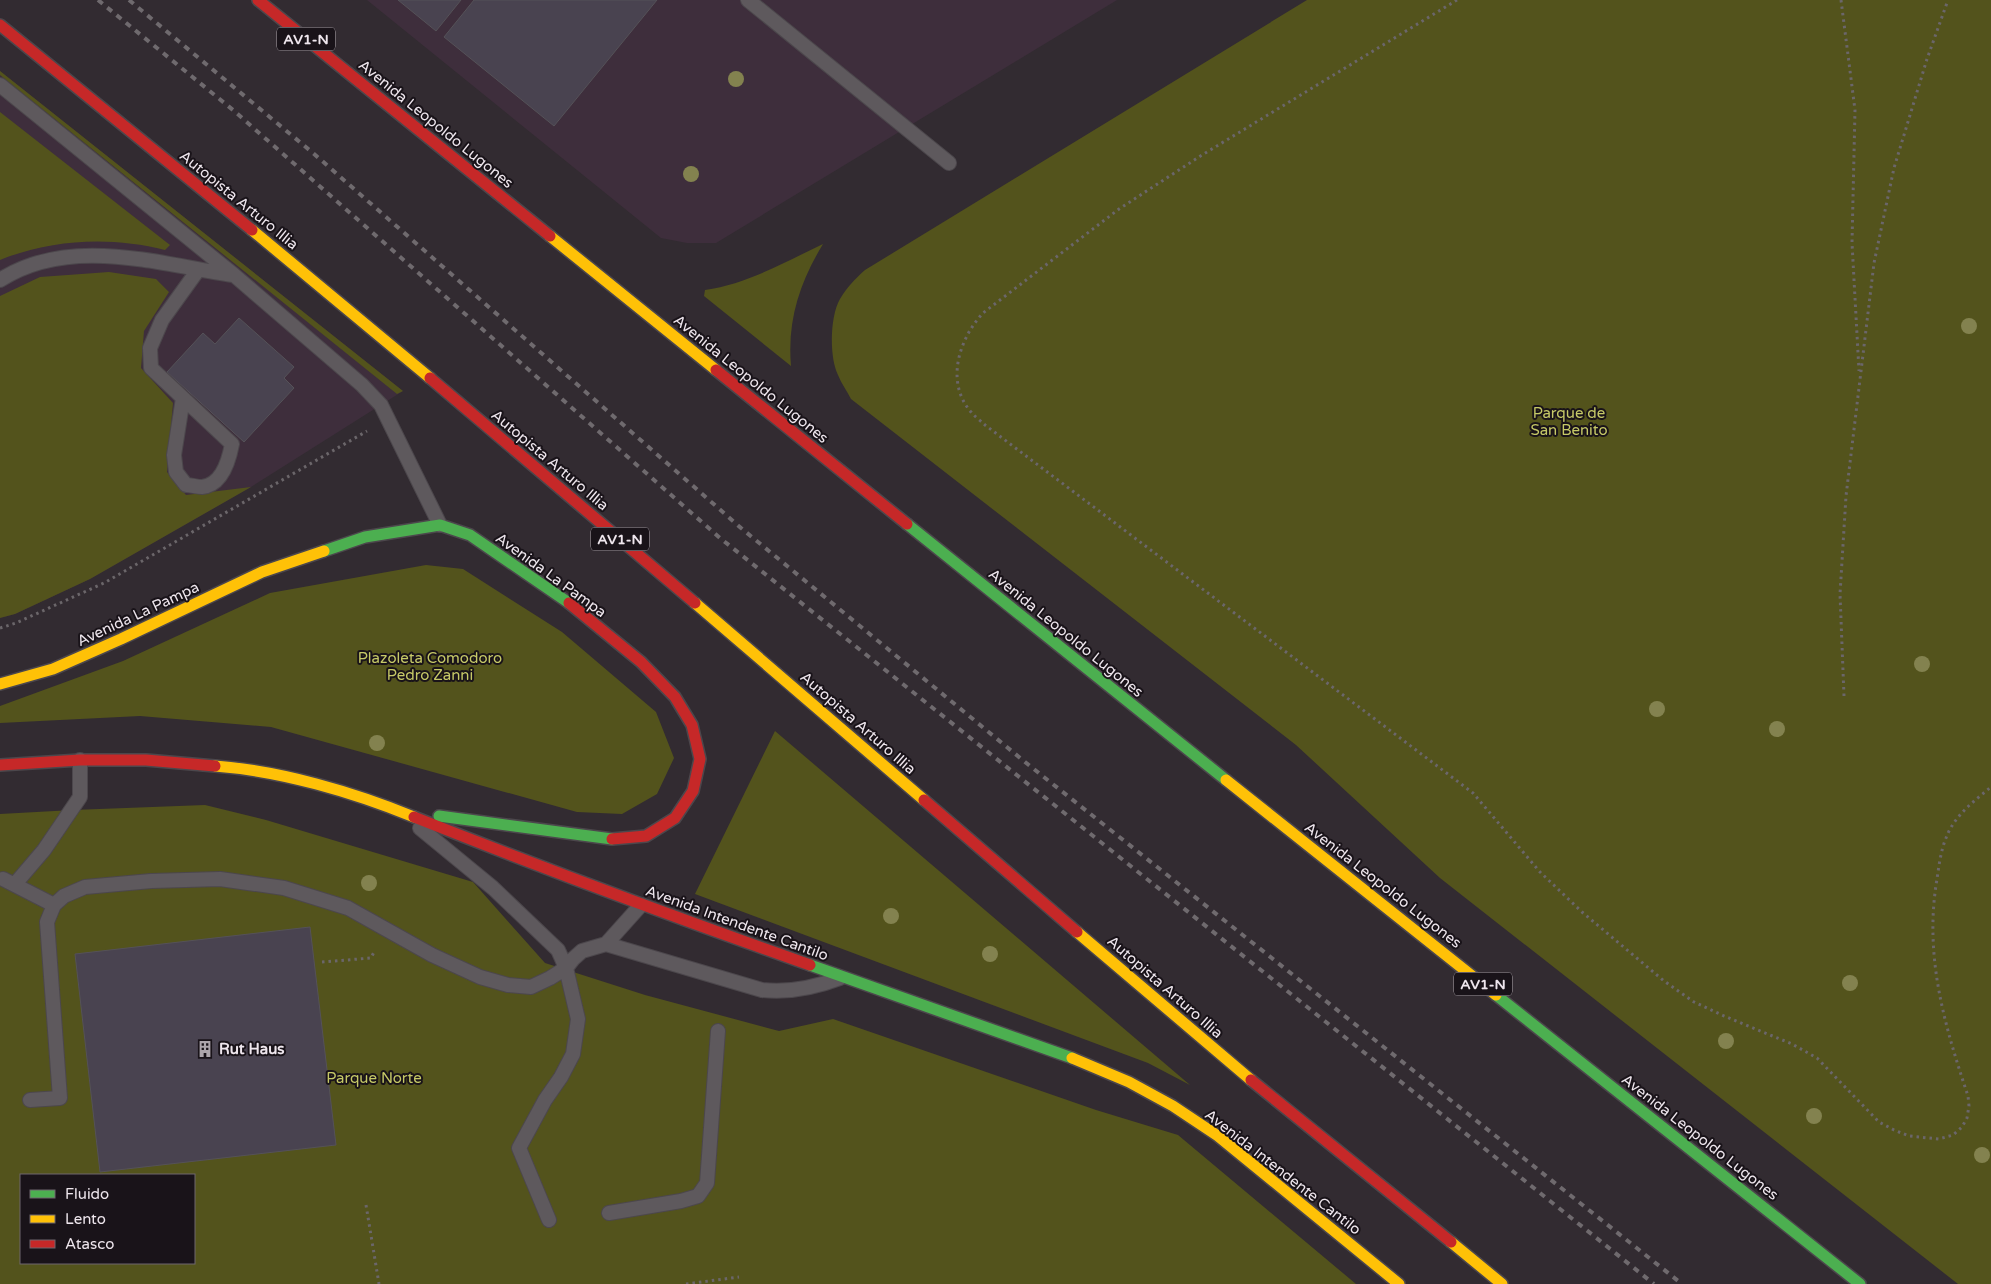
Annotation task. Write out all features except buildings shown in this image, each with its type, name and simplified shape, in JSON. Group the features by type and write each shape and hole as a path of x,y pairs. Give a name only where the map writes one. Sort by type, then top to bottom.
{"main road":[{"name":"Avenida Leopoldo Lugones","path":"258,0 1105,684 1860,1284"},
{"name":"Autopista Arturo Illia","path":"0,25 324,288 1231,1064 1502,1284"},
{"name":"Avenida La Pampa","path":"0,684 53,669 262,572 365,537 440,525 470,535 578,610 641,662 675,696 692,726 700,758 692,791 675,818 646,836 618,840 398,810"},
{"name":"Avenida Intendente Cantilo","path":"0,765 80,760 146,760 241,768 321,786 398,810 532,864 641,905 1079,1061 1129,1082 1166,1102 1218,1136 1399,1284"}],"lane":[{"path":"748,0 949,164"},
{"path":"0,85 234,275 362,385 381,405 440,525"},
{"path":"0,280 37,263 64,257 100,256 136,259 234,275"},
{"path":"183,398 174,456 176,472 186,484 203,487 217,480 229,464 232,444 183,398 151,368 150,348 162,320 198,270"},
{"path":"54,905 9,881 44,850 80,797 80,760"},
{"path":"398,810 493,888 558,950 566,968 578,1019 573,1054 519,1148 549,1220"},
{"path":"30,1100 60,1098 47,922 54,905 64,896 85,886 151,881 220,879 284,888 348,908 432,955 480,977 508,984 530,986 550,978 566,968 582,952 606,944 641,905"},
{"path":"606,944 762,990 797,991 843,976"},
{"path":"609,1212 681,1201 698,1196 707,1183 718,1032"}],"path":[{"path":"1457,0 1202,155 1119,209 982,313 967,334 958,360 957,376 960,392 970,411 1473,793 1540,872 1582,912 1664,981 1694,1002 1724,1016 1770,1033 1817,1058 1879,1122 1910,1136 1939,1139 1953,1135 1962,1127 1967,1118 1968,1096 1946,1022 1935,972 1932,936 1934,897 1946,837 1966,808 1991,787"},
{"path":"1841,0 1855,110 1852,243 1860,380"},
{"path":"1844,696 1840,594 1846,496 1874,263 1894,168 1927,59 1948,0"},
{"path":"0,628 16,624 104,583 388,419"},
{"path":"322,962 371,958 384,929"},
{"path":"366,1205 379,1284"},
{"path":"686,1284 739,1277"}],"shaded area":[{"path":"367,0 1117,0 716,243 687,243 661,238"},
{"path":"0,71 403,391 251,487 90,579 15,614 0,618"}],"green space":[{"name":"Parque de San Benito","path":"1307,0 1991,0 1991,1284 1958,1284 1440,878 1296,745 851,399 841,381 833,358 834,316 840,299 851,283 865,270"},
{"path":"0,71 403,391 397,394 0,75"},
{"path":"0,112 170,245 165,250 103,241 81,242 40,248 0,260"},
{"path":"823,244 802,287 793,317 790,349 791,366 704,296 705,290 751,278"},
{"path":"109,272 156,279 169,292 144,331 141,368 173,403 167,472 186,495 251,487 90,579 15,614 0,618 0,296 40,277"},
{"name":"Plazoleta Comodoro Pedro Zanni","path":"426,565 463,569 562,632 656,712 674,758 657,794 622,814 577,812 271,727 140,716 0,723 0,706 123,661 270,593"},
{"path":"775,731 1190,1085 1148,1063 695,894"},
{"name":"Parque Norte","path":"205,805 266,820 473,882 545,963 645,995 779,1031 833,1019 1096,1110 1178,1135 1356,1284 0,1284 0,814"}],"railway":[{"path":"98,0 233,110 720,538 1654,1284"},
{"path":"129,0 313,153 741,528 1025,762 1682,1284"}],"traffic: fast":[{"path":"907,524 1226,780"},
{"path":"324,551 365,537 440,525 470,535 569,603"},
{"path":"439,816 612,839"},
{"path":"810,965 1072,1058"},
{"path":"1496,995 1860,1284"}],"traffic: slow":[{"path":"252,230 430,378"},
{"path":"550,236 716,370"},
{"path":"0,684 53,669 262,572 324,551"},
{"path":"695,603 924,800"},
{"path":"215,766 265,773 316,784 366,799 414,817"},
{"path":"1226,780 1496,995"},
{"path":"1077,932 1251,1080"},
{"path":"1072,1058 1129,1082 1173,1106 1218,1136 1399,1284"},
{"path":"1451,1242 1502,1284"}],"traffic: jam":[{"path":"258,0 550,236"},
{"path":"0,25 252,230"},
{"path":"716,370 907,524"},
{"path":"430,378 695,603"},
{"path":"569,603 641,662 675,697 692,725 700,759 693,791 675,818 646,836 612,839"},
{"path":"0,765 80,760 146,760 215,766"},
{"path":"924,800 1077,932"},
{"path":"414,817 611,893 810,965"},
{"path":"1251,1080 1451,1242"}],"place":[{"name":"Rut Haus","path":"205,1049"}]}
